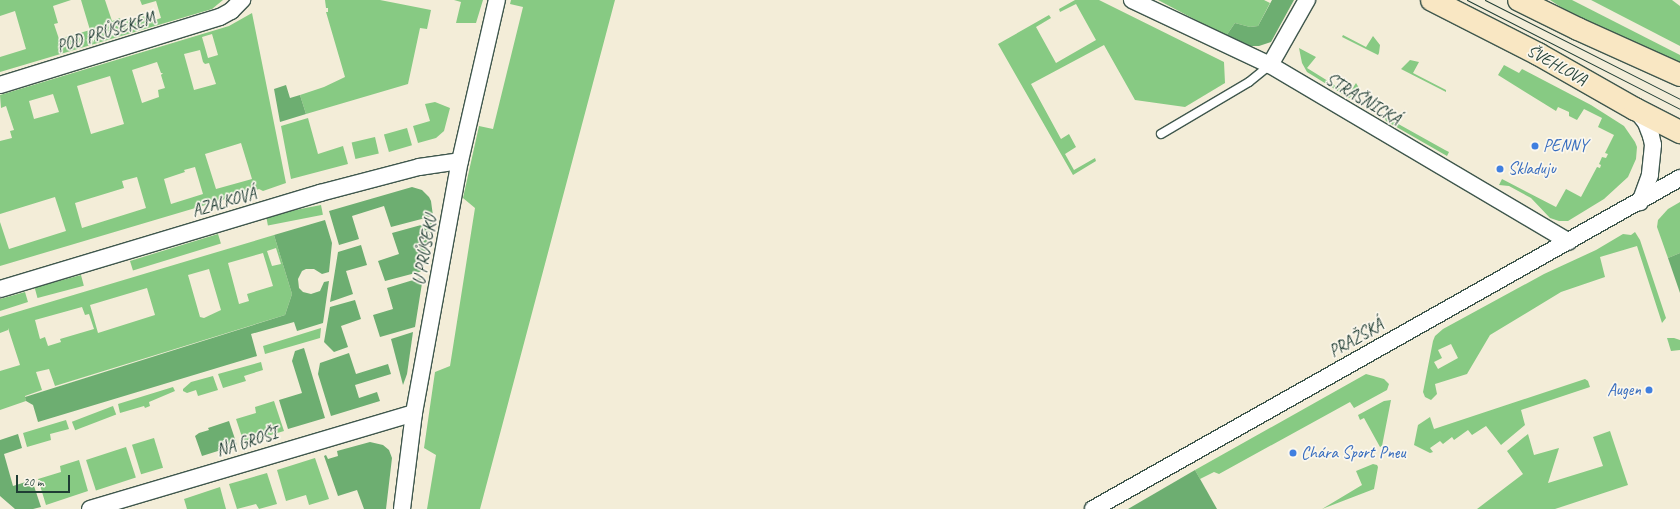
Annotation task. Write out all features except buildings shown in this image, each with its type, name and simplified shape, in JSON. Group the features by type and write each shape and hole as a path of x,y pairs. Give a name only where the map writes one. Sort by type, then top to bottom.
{"main road":[{"name":"ŠVEHLOVA","path":"1432,0 1538,54 1635,109 1680,132"},
{"path":"1519,0 1558,20 1680,75"}],"street":[{"name":"POD PRŮSEKEM","path":"0,85 220,17 231,11 242,0"},
{"name":"U PRŮSEKU","path":"402,509 414,413 460,161 497,0"},
{"name":"STRAŠNICKÁ","path":"1132,0 1270,65 1569,242"},
{"path":"1270,65 1307,0"},
{"path":"1635,109 1646,123 1652,136 1653,145 1650,175 1640,202"},
{"name":"AZALKOVÁ","path":"0,288 320,194 419,167 460,161"},
{"name":"PRAŽSKÁ","path":"1093,509 1426,320 1640,202 1680,178"},
{"name":"NA GROŠI","path":"90,509 414,413"}],"lane":[{"path":"1533,0 1558,20"},
{"path":"1161,134 1249,82 1270,65"}],"green space":[{"path":"0,0 71,0 53,6 58,23 54,24 59,39 90,30 81,0 105,0 112,21 120,18 121,22 144,15 146,23 161,18 156,1 142,5 140,0 223,0 212,9 0,72 0,57 26,49 15,11 0,16"},
{"path":"325,0 380,0 431,10 427,29 420,28 408,84 306,114 300,95 324,87 345,77 326,12 328,12 328,8 326,8"},
{"path":"454,0 483,0 476,23 456,23 461,2"},
{"path":"511,0 615,0 480,509 427,509 436,455 424,448 435,372 450,366 475,208 463,198 479,126 493,129 523,7 510,4"},
{"path":"1075,0 1099,0 1224,62 1225,83 1185,107 1135,100 1104,45 1031,84 1061,139 1069,134 1076,147 1065,154 1074,170 1095,158 1096,161 1073,175 998,44 1049,15 1051,18 1036,27 1056,63 1096,40 1076,4 1060,12 1059,9"},
{"path":"1158,0 1264,0 1270,3 1258,26 1250,27 1235,23 1226,36"},
{"path":"1272,0 1294,0 1271,42 1259,46 1249,46 1226,36 1235,23 1250,27 1258,26"},
{"path":"1550,0 1572,0 1680,55 1680,64 1573,15"},
{"path":"1591,0 1672,0 1680,6 1680,46"},
{"path":"252,13 286,183 263,191 259,189 0,266 0,222 9,249 66,231 55,197 0,214 0,141 12,138 10,131 14,130 6,106 1,108 0,95 229,26","holes":["212,34 218,55 208,58 202,37","200,50 203,62 205,64 209,63 216,84 194,90 184,54","157,62 161,73 163,73 161,75 165,88 158,90 159,97 142,103 132,70","110,76 124,124 91,134 77,86","53,94 59,112 34,119 29,101","241,143 252,179 216,189 205,154","195,167 203,194 171,204 164,179 185,172 184,170","137,177 146,208 82,228 75,203 124,188 122,181"]},
{"path":"1343,35 1366,47 1373,36 1380,45 1378,55 1342,37"},
{"path":"1299,48 1316,57 1307,68 1349,94 1356,83 1359,88 1357,93 1349,98 1307,72 1302,63"},
{"path":"1410,60 1419,62 1413,73 1446,90 1446,92 1401,69"},
{"path":"1504,65 1519,73 1522,69 1591,105 1624,126 1635,142 1637,147 1636,159 1628,177 1604,199 1568,221 1559,221 1550,218 1531,198 1509,186 1499,185 1502,179 1556,207 1566,189 1581,197 1597,167 1600,168 1601,165 1599,164 1602,157 1606,158 1608,154 1605,153 1614,135 1598,127 1602,118 1584,109 1577,120 1569,116 1569,112 1558,107 1556,111 1498,75"},
{"path":"286,85 290,98 300,95 306,114 280,122 274,89"},
{"path":"435,102 450,108 444,131 436,138 418,143 413,126 430,121 425,104"},
{"path":"1384,116 1449,152 1447,156 1386,121"},
{"path":"308,118 318,154 343,146 348,164 291,179 281,126"},
{"path":"407,128 412,145 389,152 384,135"},
{"path":"375,137 379,154 355,159 352,142"},
{"path":"412,187 422,190 429,197 433,216 391,227 384,206 352,216 359,239 339,245 329,211"},
{"path":"1680,202 1680,253 1668,258 1657,227 1658,220 1668,209"},
{"path":"321,205 323,215 268,226 266,216"},
{"path":"325,220 332,243 329,272 322,274 314,269 306,269 302,271 298,279 299,288 303,292 311,294 320,291 324,282 329,281 323,323 297,331 294,322 251,334 257,356 38,422 33,405 26,401 25,397 285,315 292,294 274,235"},
{"path":"432,222 423,271 385,281 378,261 399,254 392,233"},
{"path":"1635,232 1640,240 1666,318 1662,323 1637,246 1600,257 1605,277 1561,292 1490,335 1467,374 1435,384 1437,394 1431,400 1425,397 1423,392 1433,341 1435,336 1443,329 1544,274 1596,250 1623,234 1631,235","holes":["1451,344 1458,358 1438,369 1434,362 1442,358 1438,350"]},
{"path":"218,234 221,244 133,270 130,261"},
{"path":"274,235 292,294 285,315 55,386 49,369 36,372 42,390 25,396 26,401 0,410 0,371 20,365 8,328 8,330 0,333 0,317","holes":["276,248 281,264 272,266 267,251","263,253 273,286 247,294 249,301 239,304 228,263","209,269 221,310 204,318 200,317 188,275","147,288 155,315 98,333 90,305","82,307 85,315 89,314 94,329 60,339 61,342 48,346 45,337 40,339 35,320"]},
{"path":"361,245 367,265 346,271 353,294 330,302 338,252"},
{"path":"1680,253 1680,293 1668,258"},
{"path":"81,275 84,286 37,298 35,287"},
{"path":"423,277 415,327 380,337 373,315 393,309 387,288"},
{"path":"25,292 28,302 0,311 0,299"},
{"path":"355,300 361,319 341,326 348,347 334,352 324,342 330,307"},
{"path":"321,328 320,338 265,354 263,346"},
{"path":"413,332 407,374 403,385 391,339"},
{"path":"1667,338 1680,340 1680,350 1671,351"},
{"path":"304,348 325,418 288,429 279,400 302,393 292,361 295,351"},
{"path":"349,353 356,374 388,364 391,374 355,385 359,398 377,392 380,401 331,416 318,374 320,363"},
{"path":"261,362 263,370 244,376 246,381 223,388 218,374"},
{"path":"1366,374 1384,379 1389,384 1387,390 1354,408 1350,402 1219,474 1214,472 1200,479 1195,470"},
{"path":"213,376 218,390 198,396 196,390 187,393 183,391 183,389 191,382"},
{"path":"1585,379 1588,381 1590,387 1521,410 1525,425 1501,445 1486,426 1472,435 1468,430 1454,440 1452,437 1443,444 1440,441 1430,448 1433,452 1430,453 1414,445 1418,425 1430,417 1434,429"},
{"path":"173,387 175,391 149,402 150,406 145,408 144,406 120,413 118,404"},
{"path":"1391,400 1382,446 1380,447 1364,418 1360,420 1358,415 1384,401"},
{"path":"274,401 284,431 244,443 236,419 256,413 255,407"},
{"path":"113,406 116,414 75,430 72,422"},
{"path":"66,420 69,429 50,434 51,440 27,447 23,433"},
{"path":"229,421 237,445 202,456 195,436 209,430 208,428"},
{"path":"1610,431 1628,485 1555,509 1477,509 1523,474 1507,451 1528,434 1534,455 1559,448 1548,483 1603,466 1593,437"},
{"path":"18,434 22,448 4,454 13,486 32,480 41,507 33,509 15,509 0,496 0,440"},
{"path":"154,438 163,468 141,474 132,445"},
{"path":"370,442 383,445 389,450 392,458 386,509 364,509 357,490 338,496 324,456 326,455 328,459 338,456 337,451"},
{"path":"126,447 136,477 96,490 86,460"},
{"path":"315,458 329,499 309,505 306,495 286,501 277,470"},
{"path":"79,460 88,491 46,505 38,479 61,472 60,466"},
{"path":"1373,464 1377,465 1378,467 1374,489 1322,509 1362,485 1356,471"},
{"path":"1195,470 1217,509 1128,509"},
{"path":"267,473 277,504 259,509 256,504 237,509 229,484"},
{"path":"220,487 226,509 187,509 184,499"}],"tram line":[{"path":"1467,0 1680,109"},
{"path":"1485,0 1680,99"}],"place":[{"name":"PENNY","path":"1535,146"},
{"name":"Skladuju","path":"1500,169"},
{"name":"Augen","path":"1649,390"},
{"name":"Chára Sport Pneu","path":"1293,453"}]}
